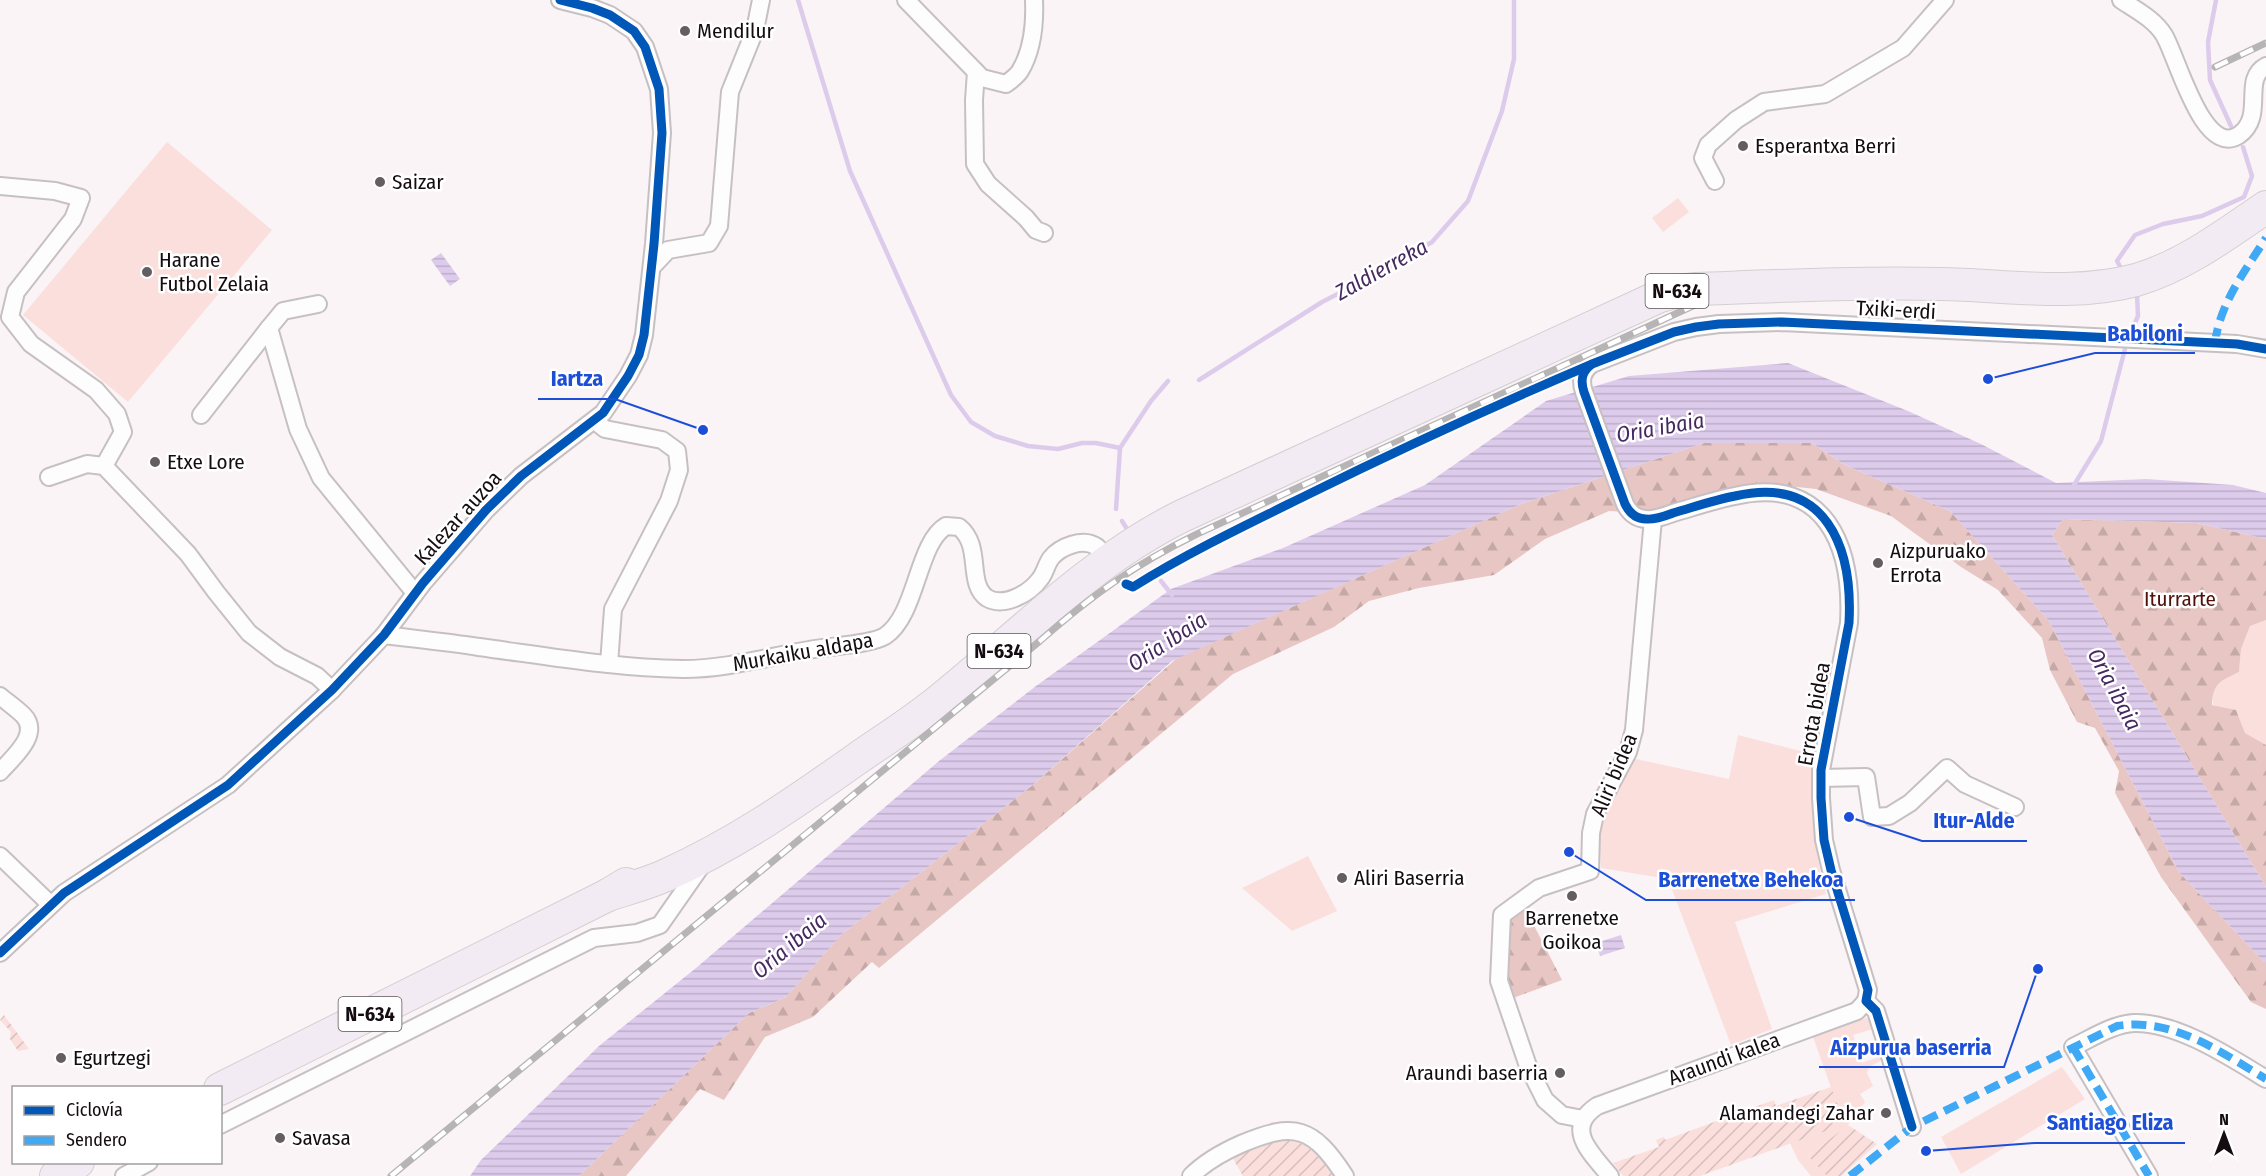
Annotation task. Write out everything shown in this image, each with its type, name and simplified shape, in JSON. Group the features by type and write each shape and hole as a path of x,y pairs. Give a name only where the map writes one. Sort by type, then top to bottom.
{"highway":[{"name":"N-634","path":"222,1088 608,895 650,884 672,865 709,846 860,756 936,703 1109,561 1146,536 1182,516 1669,293 1696,288 1880,284 2101,287 2135,280 2168,268 2196,254 2266,207"},
{"path":"56,1176 75,1164"},
{"path":"72,1176 91,1164"}],"street":[{"name":"Kalezar auzoa","path":"0,953 64,892 216,794 332,690 384,635 415,593 504,492 594,421 616,397 639,355 644,335 652,267 662,133 660,89 645,47 634,31 625,23 592,8 560,0"},
{"path":"652,267 668,250 709,243 719,226 730,92 755,30 761,0"},
{"path":"906,0 982,78 1006,84 1019,73 1030,47 1035,13 1034,0"},
{"path":"1715,181 1703,158 1708,145 1736,120 1764,102 1825,94 1868,70 1903,48 1945,0"},
{"path":"2121,0 2146,16 2163,32 2174,52 2189,93 2205,124 2217,137 2231,139 2241,134 2250,124 2254,113 2254,80 2260,70 2266,66"},
{"path":"976,72 975,164 988,184 1026,218 1035,230 1044,233"},
{"path":"0,186 56,191 81,198 74,219 16,292 10,317 31,344 96,390 117,414 123,432 104,466"},
{"path":"201,415 283,310 318,304"},
{"name":"Txiki-erdi","path":"1653,519 1636,516 1625,504 1584,392 1582,378 1592,364 1674,332 1719,324 1794,323 2237,344"},
{"path":"269,328 298,429 321,478 415,593"},
{"path":"2237,344 2266,339"},
{"path":"2237,344 2266,349"},
{"path":"594,421 605,429 662,440 677,451 679,470 669,501 613,609 609,664"},
{"path":"49,477 87,464 104,466 189,554 249,633 280,657 316,676 332,690"},
{"name":"Errota bidea","path":"1653,519 1758,491 1786,494 1811,505 1828,522 1841,546 1848,574 1849,623 1821,778 1824,840 1868,990 1866,1001 1876,1011 1911,1127"},
{"name":"Aliri bidea","path":"1583,1119 1562,1115 1545,1100 1528,1066 1499,981 1502,915 1539,888 1590,871 1591,833 1595,814 1628,753 1634,730 1653,519"},
{"name":"Murkaiku aldapa","path":"384,635 609,664 684,669 726,666 880,639 890,632 897,622 932,543 938,532 946,526 959,527 969,538 974,553 978,587 986,597 997,601 1013,598 1033,587 1053,556 1072,544 1096,546 1109,561"},
{"path":"0,696 23,715 29,732 26,741 0,772"},
{"name":"Errota bidea","path":"1821,778 1866,777 1872,817 1889,816 1904,807 1947,768 1965,784 2015,807"},
{"path":"222,1124 594,938 652,929 660,925 709,846"},
{"path":"0,856 50,904"},
{"path":"650,884 669,882 673,888 674,902 669,913"},
{"name":"Araundi kalea","path":"1583,1119 1596,1106 1857,1011 1866,1001"},
{"path":"2149,1176 2073,1047 2117,1026 2134,1023 2153,1025 2192,1037 2266,1079"},
{"path":"1583,1119 1581,1138 1610,1176"},
{"path":"1191,1176 1201,1166 1225,1151 1267,1132 1286,1130 1302,1133 1317,1141 1331,1154 1345,1176"},
{"path":"124,1176 145,1164"}],"shaded area":[{"name":"Harane Futbol Zelaia","path":"167,142 272,230 128,402 23,315"},
{"path":"1678,198 1689,212 1663,232 1652,218"},
{"path":"2266,620 2265,745 2245,733 2236,710 2213,705 2213,697 2218,683 2239,672 2241,649 2250,626"},
{"path":"1738,735 1812,754 1814,825 1818,859 1826,894 1735,922 1772,1029 1731,1045 1668,879 1601,868 1598,818 1631,758 1729,779"},
{"path":"1308,856 1337,911 1292,931 1242,888"},
{"path":"4,1015 29,1049 18,1051 10,1039 11,1032 0,1020"},
{"path":"1869,1017 1872,1020 1873,1029 1853,1035 1862,1063 1882,1056 1882,1060 1869,1067 1867,1073 1873,1086 1860,1094 1865,1102 1848,1125 1808,1156 1827,1176 1811,1176 1798,1160 1790,1143 1844,1124 1813,1037"},
{"path":"2062,1067 2085,1099 1961,1174 1941,1137"},
{"path":"1831,1087 1845,1124 1700,1176 1623,1176 1613,1163 1659,1147 1656,1140 1664,1137 1665,1140 1774,1100 1776,1106"},
{"path":"1848,1125 1877,1144 1841,1176 1827,1176 1808,1156"},
{"path":"1278,1140 1297,1142 1312,1149 1336,1176 1243,1176 1232,1157 1260,1144"}],"green space":[{"path":"1704,443 1812,443 1845,465 1950,511 2049,621 2179,872 2266,964 2266,1009 2251,1002 2161,877 2115,793 2119,771 2095,728 2077,722 2050,670 2042,638 1998,590 1961,567 1891,516 1816,489 1758,483 1733,487 1646,513 1609,511 1545,539 1494,575 1419,588 1369,601 1334,627 1233,674 879,968 872,962 813,1017 765,1037 724,1100 700,1089 626,1176 579,1176 749,1013 786,997 842,934 1034,784 1176,659 1521,504"},
{"name":"Iturrarte","path":"2063,519 2197,523 2266,539 2266,620 2250,626 2241,649 2239,672 2219,683 2214,691 2212,705 2236,710 2245,733 2266,745 2266,887 2052,535"},
{"path":"1525,908 1562,980 1510,999 1501,974 1505,923"}],"water":[{"path":"441,253 460,279 450,286 431,260"},
{"name":"Oria ibaia","path":"1788,363 1908,411 1981,444 2056,483 2146,479 2233,485 2266,493 2266,539 2197,523 2063,519 2052,535 2266,887 2266,964 2179,872 2049,621 1950,511 1845,465 1812,443 1704,443 1521,504 1172,661 1034,784 842,934 786,997 749,1013 579,1176 470,1176 481,1160 599,1046 696,968 939,761 1036,686 1171,589 1283,548 1425,485 1546,401 1629,376"},
{"path":"1621,935 1625,948 1600,956 1596,943"}],"waterway":[{"path":"798,0 850,171 951,395 971,422 995,436 1028,446 1058,449 1082,443 1096,443 1120,448"},
{"name":"Zaldierreka","path":"1199,380 1322,302 1383,271 1432,242 1468,201 1502,111 1514,59 1514,0"},
{"path":"2216,0 2208,42 2210,80 2231,126"},
{"path":"2122,270 2117,261 2135,235 2163,224 2202,216 2244,197 2252,176 2243,147"},
{"path":"2132,330 2138,316 2137,295"},
{"path":"2074,485 2101,441 2125,349"},
{"path":"1116,509 1120,448 1151,401 1168,381"},
{"path":"1122,521 1127,529"},
{"path":"1161,581 1172,595"}],"railway":[{"path":"2215,67 2266,43"},
{"path":"391,1176 1078,609 1114,582 1153,557 1197,534 1697,304"}],"marked path":[{"path":"2215,343 2222,314 2228,301 2266,238"},
{"path":"1850,1176 1912,1127 2117,1026 2157,1027 2176,1032 2214,1048 2266,1079"},
{"path":"2073,1047 2149,1176"}],"cycle path":[{"path":"0,953 64,893 228,785 332,690 384,635 423,583 486,510 521,476 603,413 628,376 639,355 644,335 654,244 662,133 659,89 645,47 634,31 610,15 560,0"},
{"path":"1912,1127 1876,1011 1866,1001 1868,990 1824,840 1821,770 1849,623 1846,568 1839,544 1828,523 1812,507 1792,496 1766,492 1735,496 1656,518 1642,519 1636,516 1625,504 1584,392 1582,384 1584,373 1592,364 1674,332 1719,324 1782,322 2237,344 2266,349"},
{"path":"1126,584 1133,587 1219,539 1342,478 1447,428 1590,365"}],"place":[{"name":"Mendilur","path":"685,31"},
{"name":"Esperantxa Berri","path":"1743,146"},
{"name":"Saizar","path":"380,182"},
{"name":"Harane Futbol Zelaia","path":"147,272"},
{"name":"Babiloni","path":"1988,379"},
{"name":"Iartza","path":"703,430"},
{"name":"Etxe Lore","path":"155,462"},
{"name":"Aizpuruako Errota","path":"1878,563"},
{"name":"Itur-Alde","path":"1849,817"},
{"name":"Barrenetxe Behekoa","path":"1569,852"},
{"name":"Aliri Baserria","path":"1342,878"},
{"name":"Barrenetxe Goikoa","path":"1572,896"},
{"name":"Aizpurua baserria","path":"2038,969"},
{"name":"Egurtzegi","path":"61,1058"},
{"name":"Araundi baserria","path":"1560,1073"},
{"name":"Alamandegi Zahar","path":"1886,1113"},
{"name":"Savasa","path":"280,1138"},
{"name":"Santiago Eliza","path":"1926,1151"}]}
